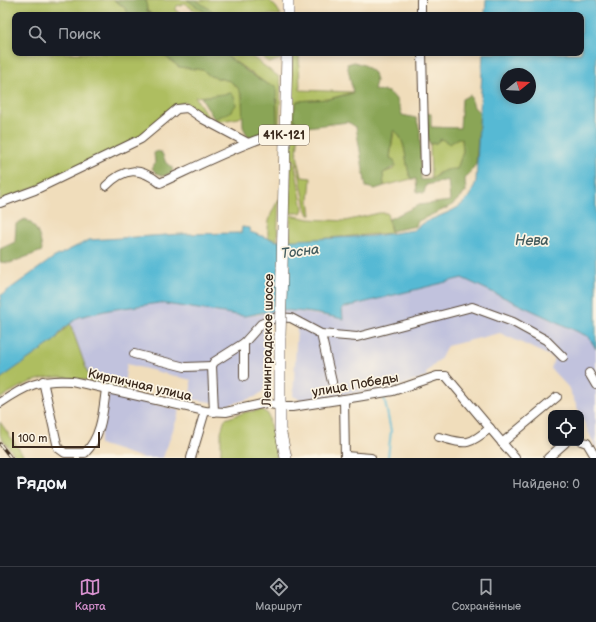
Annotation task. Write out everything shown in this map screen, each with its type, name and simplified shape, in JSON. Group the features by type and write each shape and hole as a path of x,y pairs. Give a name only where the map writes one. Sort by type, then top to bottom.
{"main road":[{"path":"288,0 288,12"},
{"name":"Ленинградское шоссе","path":"286,458 280,429 279,405 287,56"}],"street":[{"path":"421,0 421,12"},
{"path":"422,56 425,172"},
{"path":"0,203 35,190 141,139 177,109 182,107 193,111 203,119 248,143"},
{"path":"106,186 113,180 128,172 142,171 160,183 248,143 277,132 284,133"},
{"path":"214,412 212,366 217,359 244,343 261,324 277,317 291,318 321,334 357,337 472,307 513,322 546,340 563,357"},
{"path":"321,334 332,382"},
{"path":"244,343 244,377"},
{"path":"134,354 185,367 212,366"},
{"path":"590,373 596,385"},
{"name":"улица Победы","path":"279,405 292,407 393,391 437,376 446,376 515,458"},
{"path":"43,381 58,448 65,453 85,453 92,446 100,426 106,389"},
{"name":"Кирпичная улица","path":"0,403 22,390 43,381 72,381 205,412 226,412 261,403 279,405"},
{"path":"502,443 557,397"},
{"path":"344,399 345,457 371,458"},
{"path":"191,458 205,412"},
{"path":"439,437 465,444 474,441 490,428"},
{"path":"584,442 587,443 596,458"},
{"path":"548,458 562,446"}],"shaded area":[{"path":"462,278 589,337 596,349 596,449 584,422 584,410 578,410 568,387 551,369 554,358 500,333 447,346 441,358 426,373 427,376 393,388 303,401 293,396 297,327 293,323 270,323 265,331 266,385 262,392 255,397 218,408 217,403 191,399 191,380 127,364 124,384 88,374 70,323 79,317 109,310 159,303 244,316 257,315 271,311 294,311 343,319 342,308"},
{"path":"109,393 180,410 163,458 143,458 99,444"}],"green space":[{"path":"0,0 114,0 124,7 127,12 12,12 12,56 165,56 179,67 203,70 210,76 230,81 238,88 242,96 243,115 239,118 216,122 214,119 230,112 235,98 231,94 195,97 210,120 185,102 178,105 141,136 72,172 0,201"},
{"path":"114,0 146,0 147,11 148,12 127,12 124,7"},
{"path":"146,0 269,0 279,12 197,12 184,3 181,6 178,5 175,10 178,12 147,11"},
{"path":"187,0 196,0 214,12 205,12"},
{"path":"165,56 227,56 267,84 276,86 277,130 252,138 248,137 243,127 242,96 238,88 230,81 210,76 203,70 179,67"},
{"path":"227,56 251,56 279,77 281,85 279,130 277,130 277,99 267,84"},
{"path":"264,56 280,56 280,59 270,63 264,59"},
{"path":"292,56 299,56 300,90 354,92 329,99 297,101 294,123 299,128 297,155 302,177 311,178 309,201 311,215 309,215 306,208 297,163 289,154"},
{"path":"354,62 364,65 374,73 376,81 374,90 384,91 391,94 398,104 402,115 416,118 420,130 421,180 433,179 444,171 457,169 463,152 462,139 458,138 450,144 441,139 436,143 430,144 428,139 426,113 431,114 431,127 460,128 462,99 470,95 474,107 480,113 476,164 465,179 466,192 451,206 418,221 416,226 391,231 389,219 419,205 450,201 448,180 426,185 424,193 417,192 416,179 411,179 402,140 394,130 390,158 394,160 396,166 383,173 384,186 375,189 366,187 356,127 348,122 299,128 296,125 294,112 297,101 329,99 353,93 347,64"},
{"path":"231,93 235,98 236,105 230,112 214,119 201,97"},
{"path":"394,130 402,140 411,179 384,186 383,173 394,169 390,158"},
{"path":"441,139 462,139 463,152 457,169 438,173 433,179 431,178 430,144 436,143"},
{"path":"158,151 162,153 166,163 173,168 171,173 163,176 156,173 152,168 155,163 154,153"},
{"path":"291,159 295,165 303,209 301,213 290,213"},
{"path":"279,199 277,241 268,237 268,226 270,217"},
{"path":"379,213 387,213 391,233 290,241 290,215 309,219 345,221"},
{"path":"25,219 33,225 38,232 42,251 10,263 0,262 0,249 15,242 16,224"},
{"path":"70,323 88,374 124,384 123,389 74,378 46,378 32,382 0,399 0,379 54,341"},
{"path":"262,410 268,414 277,458 221,458 221,432 225,419 246,412"},
{"path":"0,422 24,456 27,458 17,458 0,436"}],"water":[{"path":"486,0 596,0 596,349 589,337 462,278 342,308 343,319 299,311 272,311 244,316 159,303 109,310 79,317 63,329 54,341 0,379 0,300 2,298 0,296 53,258 89,240 182,234 241,233 242,227 249,228 250,232 277,241 374,236 414,230 431,219 458,207 471,193 476,181 483,56 584,56 584,12 485,12"}],"waterway":[{"path":"384,397 391,431 388,457"}],"railway":[{"path":"0,444 11,458"}],"water label":[{"name":"Нева","path":"532,240"},
{"name":"Тосна","path":"300,251"}]}
